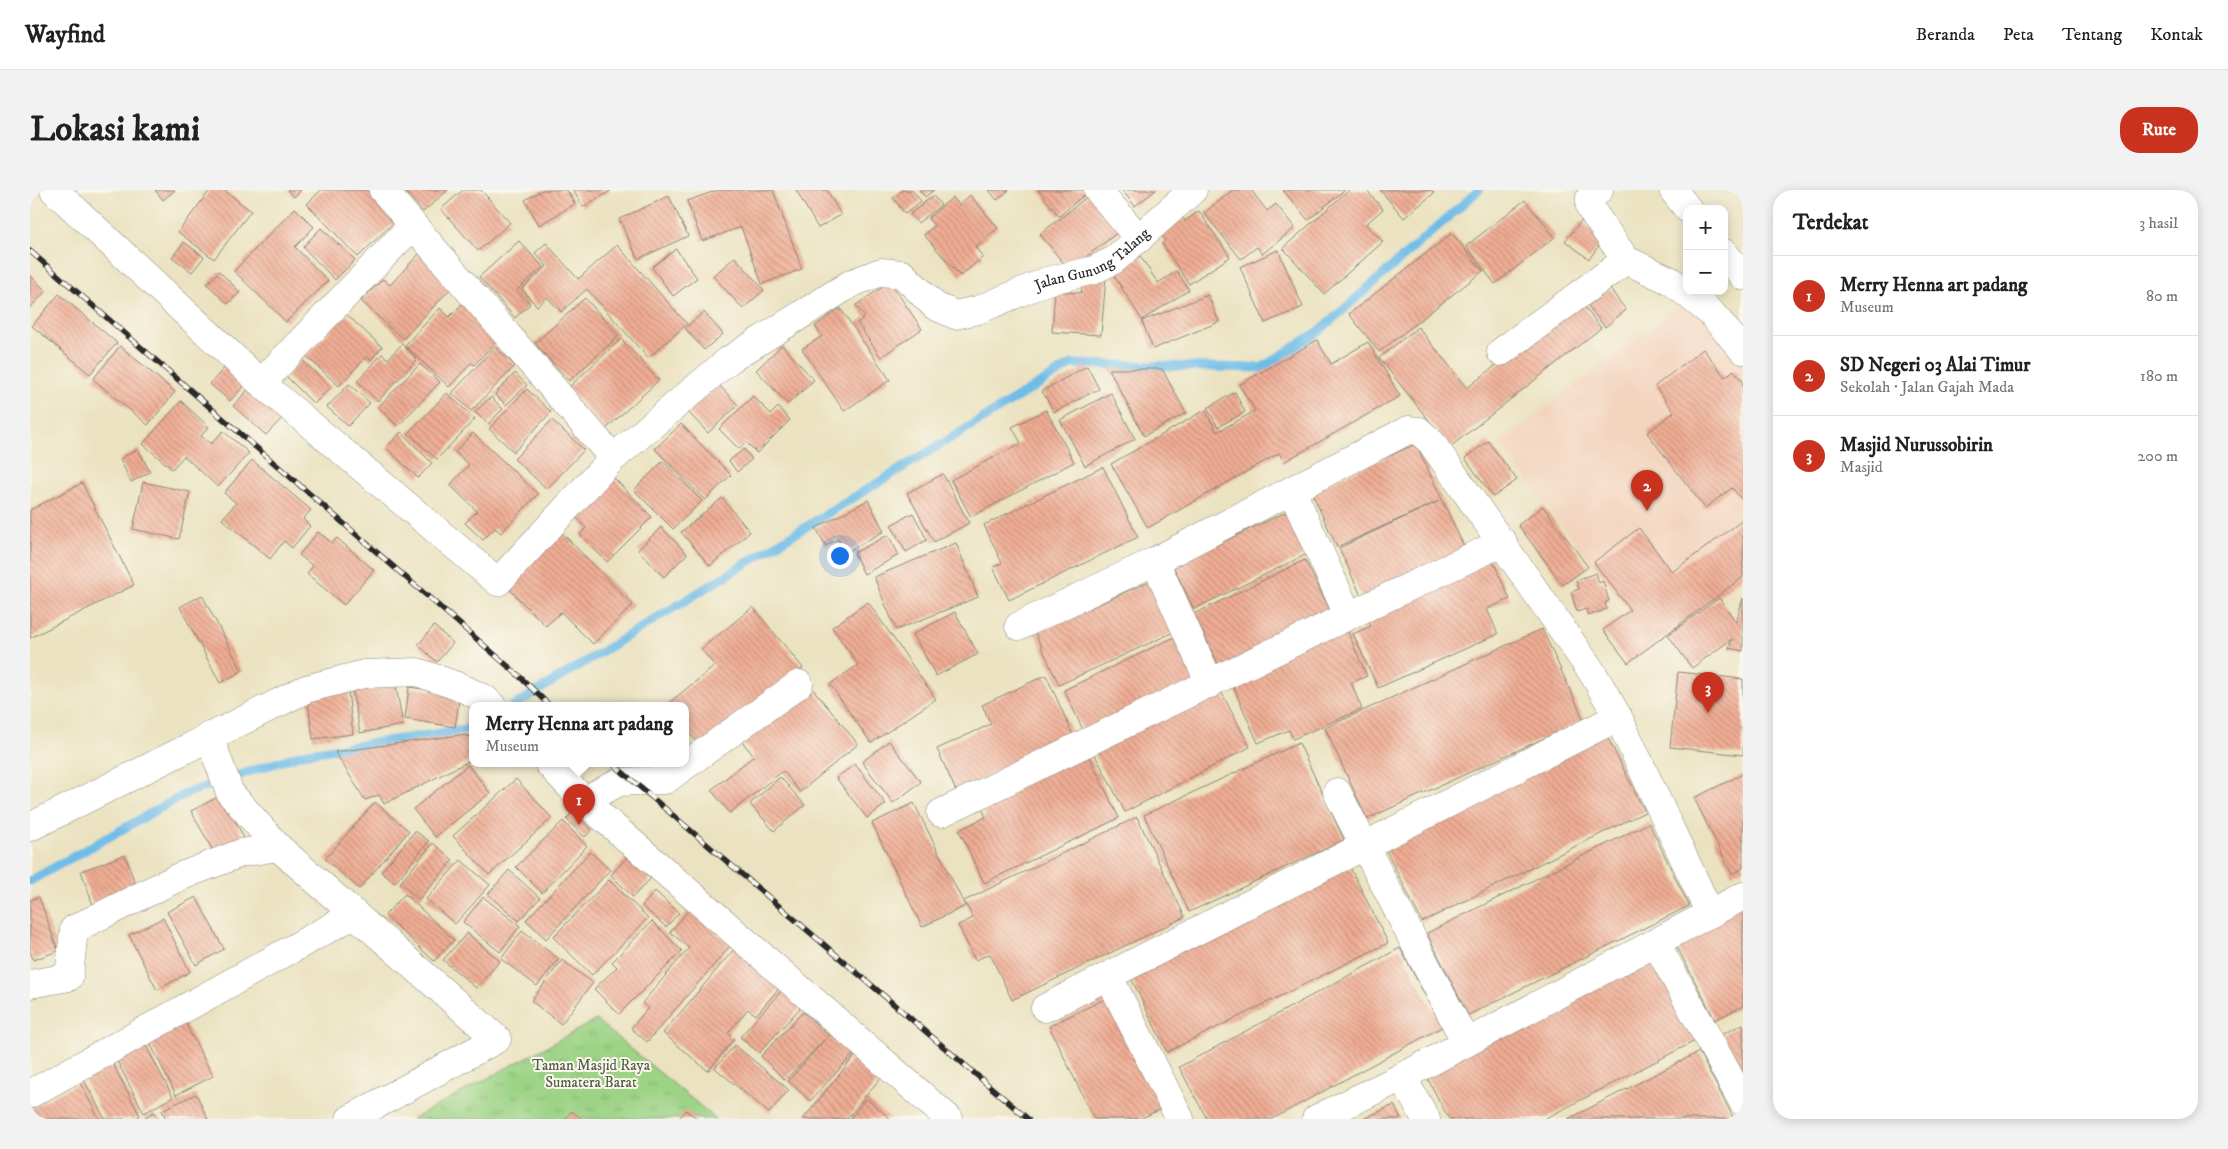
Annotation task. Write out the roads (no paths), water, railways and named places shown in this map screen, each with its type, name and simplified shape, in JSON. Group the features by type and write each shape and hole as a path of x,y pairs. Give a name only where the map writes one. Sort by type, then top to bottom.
{"street":[{"path":"54,190 261,384 413,226"},
{"path":"384,190 613,458"},
{"path":"1098,190 1139,239"},
{"name":"Jalan Gunung Talang","path":"261,384 498,582 613,458 729,360 852,283 881,272 902,274 935,306 955,315 978,310 1046,281 1094,270 1114,260 1193,190"},
{"path":"1599,190 1590,198 1590,208 1626,260 1671,281 1711,313 1743,350"},
{"path":"1673,190 1685,205"},
{"path":"1728,258 1743,276"},
{"path":"1501,352 1626,260"},
{"path":"1019,626 1155,561 1408,430 1419,431 1431,442 1503,542 1592,672 1618,717 1710,914"},
{"path":"1292,491 1348,615"},
{"path":"941,813 1210,684 1348,615 1503,542"},
{"path":"1155,561 1210,684"},
{"path":"30,827 213,748 306,689 364,674 417,672 460,687 486,702"},
{"path":"689,763 799,684"},
{"path":"1045,1008 1618,717"},
{"path":"213,748 230,793 278,847 497,1039 350,1119"},
{"path":"552,767 584,800 949,1119"},
{"path":"584,800 620,782 665,780 683,767"},
{"path":"1337,792 1363,846 1466,1043"},
{"path":"30,984 69,977 74,929 179,877 241,852 278,847"},
{"path":"1316,1119 1402,1077 1743,896"},
{"path":"30,1094 355,914"},
{"path":"1656,942 1743,1102"},
{"path":"1109,977 1180,1119"},
{"path":"1402,1077 1426,1119"}],"waterway":[{"path":"520,702 1072,364 1261,368 1318,332 1479,190"},
{"path":"30,881 187,793 302,754 469,729"}],"railway":[{"path":"30,251 517,674 546,702"},
{"path":"617,767 1028,1119"}],"place":[{"name":"SD Negeri 03 Alai Timur","path":"1647,511"},
{"name":"Masjid Nurussobirin","path":"1708,713"},
{"name":"Merry Henna art padang","path":"579,825"}],"park label":[{"name":"Taman Masjid Raya Sumatera Barat","path":"591,1074"}]}
